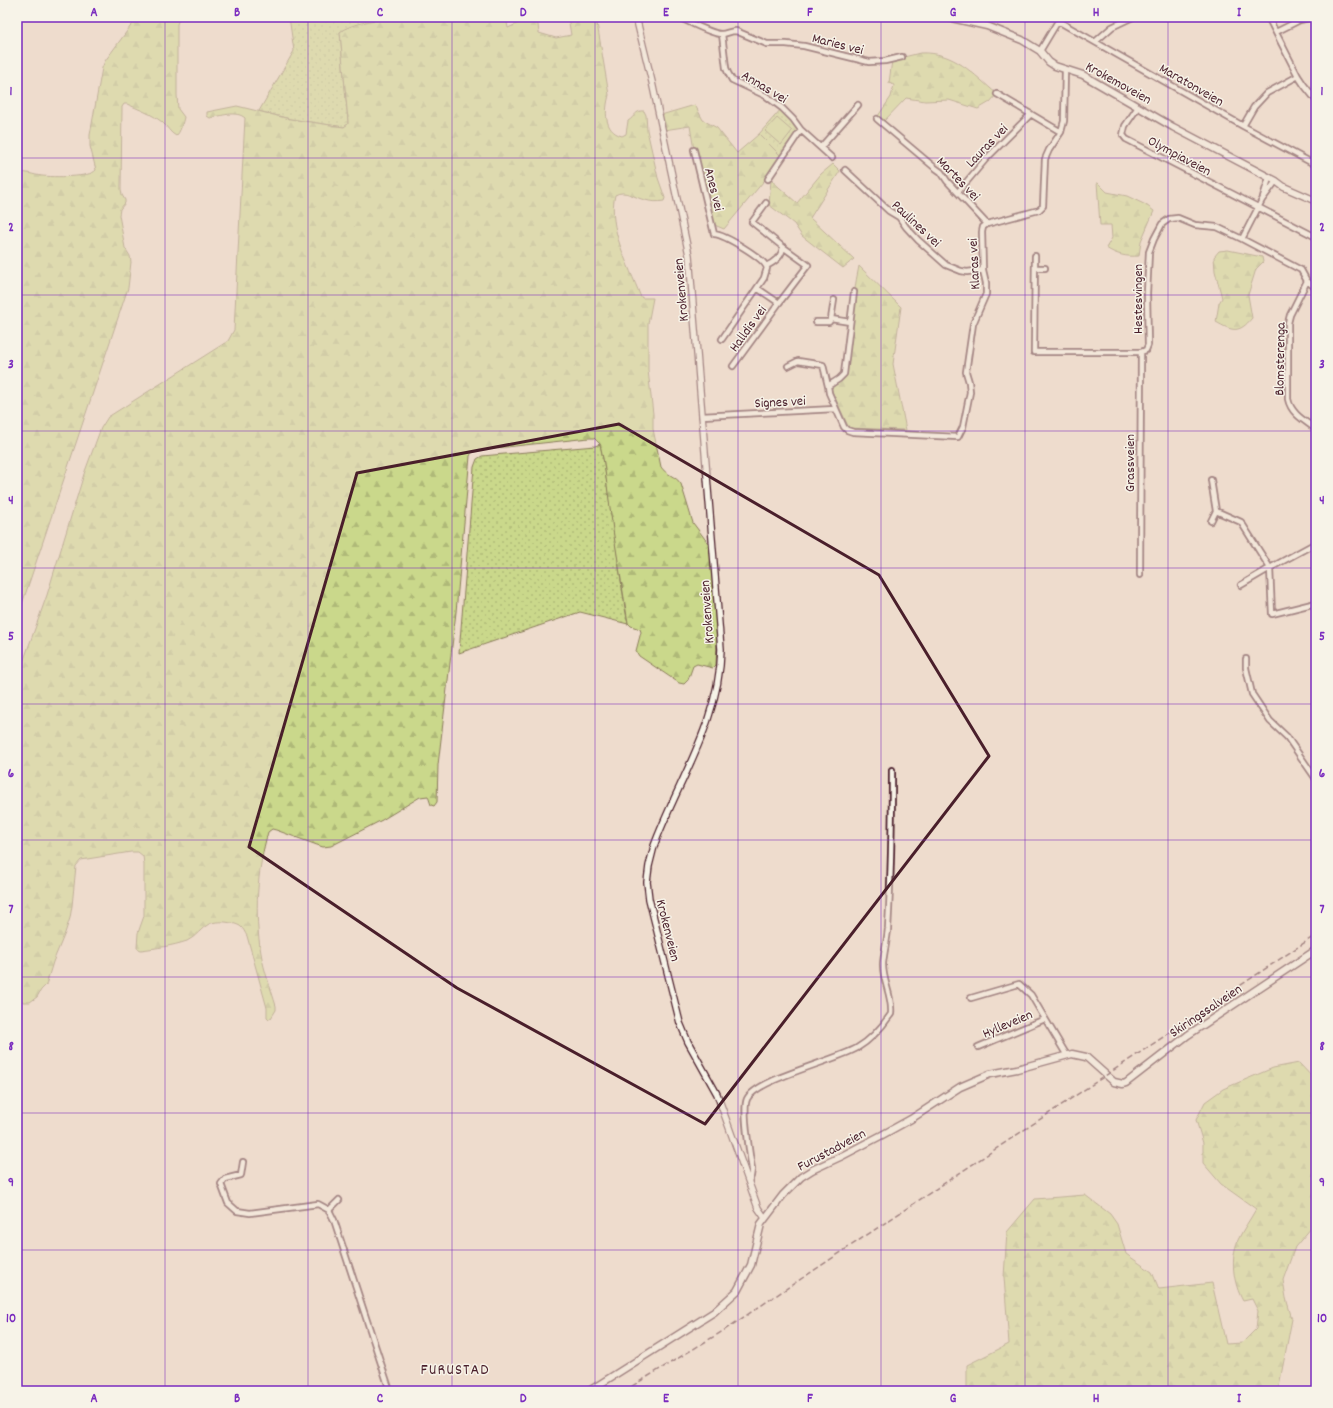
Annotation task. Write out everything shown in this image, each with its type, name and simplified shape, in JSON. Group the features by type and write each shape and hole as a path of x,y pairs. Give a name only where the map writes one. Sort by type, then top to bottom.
{"main road":[{"name":"Krokemoveien","path":"947,17 974,22 998,29 1022,40 1040,51 1049,62 1055,66 1083,75 1193,138 1269,178 1286,183 1316,201"},
{"name":"Skiringssalveien","path":"1109,1077 1114,1082 1123,1084 1132,1080 1188,1035 1316,950"},
{"name":"Furustadveien","path":"589,1391 714,1312 732,1296 737,1291 751,1265 761,1224 783,1195 801,1177 812,1170 840,1158 882,1136 960,1087 990,1074 1017,1069 1066,1054 1078,1054 1086,1057 1109,1077"}],"street":[{"name":"Krokenveien","path":"636,17 652,82 686,240 691,276 721,636 720,673 714,704 654,846 648,874 648,890 651,911 680,1023 688,1042 718,1094 758,1208 765,1218"},
{"name":"Maries vei","path":"678,17 715,33 722,34 736,31 767,44 804,46 869,62 885,61 902,57"},
{"path":"1095,42 1112,27 1133,17"},
{"path":"1268,17 1298,76 1316,100"},
{"path":"1276,32 1300,18 1313,17"},
{"path":"1040,51 1058,19"},
{"name":"Maratonveien","path":"1058,19 1095,42 1242,126 1316,165"},
{"name":"Annas vei","path":"722,34 726,68 732,80 773,101 793,119 801,130 832,158"},
{"name":"Klaras vei","path":"835,409 847,430 958,436 963,427 970,392 966,372 973,324 986,294 981,237 983,228 987,224 1042,208 1044,203 1045,159 1061,132 1064,120 1065,70"},
{"path":"1242,126 1254,107 1267,93 1298,76"},
{"path":"997,94 1061,132"},
{"path":"821,147 858,105"},
{"name":"Olympiaveien","path":"1138,107 1123,129 1123,134 1126,139 1316,237"},
{"name":"Lauras vei","path":"958,192 985,160 1031,114"},
{"name":"Martes vei","path":"878,119 941,172 947,181 987,224"},
{"path":"768,179 801,130"},
{"name":"Anes vei","path":"694,150 714,234 722,235 731,239 762,261 766,266"},
{"name":"Paulines vei","path":"845,170 889,211 899,217 906,227 946,265 954,269 967,272 983,270"},
{"path":"1269,178 1262,200 1242,239 1301,270 1307,281 1316,288"},
{"path":"1262,200 1276,181"},
{"name":"Halldis vei","path":"733,366 808,265 752,222 766,203"},
{"name":"Hestesvingen","path":"1035,256 1034,352 1140,352 1146,350 1148,345 1147,293 1149,252 1162,224 1169,219 1178,218 1194,225 1217,227 1242,239"},
{"path":"766,266 778,258 783,247"},
{"name":"Halldis vei","path":"722,339 766,275 766,266"},
{"path":"1035,268 1045,268"},
{"name":"Blomsterenga","path":"1307,281 1288,322 1288,399 1289,405 1293,411 1316,429"},
{"name":"Halldis vei","path":"758,288 779,303"},
{"path":"828,386 844,374 854,292"},
{"path":"816,322 829,322 834,300"},
{"path":"831,318 850,322"},
{"name":"Grassveien","path":"1140,352 1140,575"},
{"path":"788,366 798,362 823,365 829,393 835,409"},
{"name":"Signes vei","path":"702,416 835,409"},
{"path":"1211,480 1216,511 1211,521"},
{"path":"1216,511 1241,522 1270,568 1272,614 1316,603"},
{"path":"1241,585 1316,543"},
{"path":"1246,659 1246,668 1252,694 1270,721 1287,736 1316,779"},
{"name":"Krokenveien","path":"749,1181 752,1169 745,1110 746,1100 750,1095 756,1090 797,1071 837,1058 856,1048 871,1037 891,1014 891,997 883,974 883,968 888,930 891,878 892,770"},
{"name":"Hylleveien","path":"972,998 1019,984 1031,995 1066,1054"},
{"name":"Hylleveien","path":"978,1047 1045,1019"},
{"path":"243,1162 241,1175 225,1179 221,1184 228,1203 237,1211 250,1213 318,1204 329,1210 336,1227 390,1391"},
{"path":"329,1210 339,1200"}],"highlighted area":[{"path":"619,424 879,575 989,756 705,1124 457,988 249,847 357,473"}],"green space":[{"path":"151,17 181,17 177,24 177,95 178,109 184,119 176,136 162,122 149,114 127,104 124,104 122,107 121,189 125,203 120,209 119,215 125,248 130,256 131,262 128,288 17,619 17,173 26,173 39,176 79,176 92,173 96,170 90,146 90,135 102,68 105,61 130,27 137,20"},
{"path":"289,17 389,17 350,27 340,32 348,121 348,124 344,127 290,119 259,111 294,51"},
{"path":"389,17 506,17 508,28 532,17 537,17 539,33 556,38 571,35 568,17 596,17 609,95 606,113 608,125 611,130 622,136 626,134 628,121 637,113 644,111 658,178 665,198 664,201 655,202 641,199 626,193 619,193 615,195 613,207 614,220 620,246 640,295 642,298 653,298 648,324 648,370 653,414 653,429 661,467 681,484 693,523 708,543 710,551 717,641 716,665 713,668 697,664 693,666 688,680 684,684 679,683 639,656 636,651 641,632 640,629 631,626 628,623 604,463 600,444 594,438 478,450 472,452 470,456 456,612 438,765 437,802 434,806 431,805 428,796 420,797 382,820 331,846 323,847 272,829 268,832 261,862 257,907 261,953 276,1006 276,1010 271,1018 269,1019 267,1017 267,1008 247,936 240,926 233,923 216,922 209,924 187,941 170,946 141,950 137,948 138,933 144,916 144,864 143,856 138,852 81,860 76,866 70,918 46,985 37,997 30,1002 23,1002 17,993 17,679 47,595 84,474 101,428 108,417 228,341 234,330 245,118 237,114 233,114 210,118 207,116 207,112 237,106 290,119 344,127 348,124 348,121 340,32 356,25"},
{"path":"920,53 932,53 953,60 962,65 997,94 990,102 978,109 949,100 925,101 906,98 884,121 878,116 891,97 894,85 889,83 892,60"},
{"path":"695,105 703,120 717,128 737,153 759,134 783,158 724,229 712,224 694,150 690,126 664,130 661,115"},
{"path":"782,108 801,130 783,158 759,134"},
{"path":"777,118 792,131 781,145 765,131"},
{"path":"833,164 840,171 810,218 854,259 843,268 802,236 794,224 769,205 771,180 797,203 821,174"},
{"path":"1097,182 1107,192 1127,196 1146,205 1154,211 1141,241 1139,256 1122,255 1106,248 1112,238 1111,225 1100,225"},
{"path":"1228,250 1262,257 1263,262 1256,269 1248,295 1252,318 1239,329 1231,329 1216,322 1219,303 1222,298 1215,271 1214,257 1219,251"},
{"path":"859,266 901,307 893,364 906,430 849,428 831,389 846,376 854,293"},
{"path":"600,444 628,624 580,612 459,653 474,467 477,459 482,456 595,446"},
{"path":"1299,1063 1316,1081 1316,1193 1312,1227 1295,1247 1283,1280 1292,1319 1278,1391 967,1391 967,1365 1009,1344 1004,1277 1007,1232 1035,1199 1085,1195 1110,1214 1117,1224 1126,1254 1152,1272 1159,1289 1212,1283 1226,1344 1242,1343 1256,1329 1258,1311 1252,1299 1243,1301 1237,1287 1233,1263 1238,1240 1256,1209 1221,1184 1203,1163 1203,1143 1196,1120 1205,1102 1223,1089 1273,1068"}],"railway":[{"path":"624,1391 723,1331 1316,935"}],"district":[{"name":"FURUSTAD","path":"455,1368"}]}
